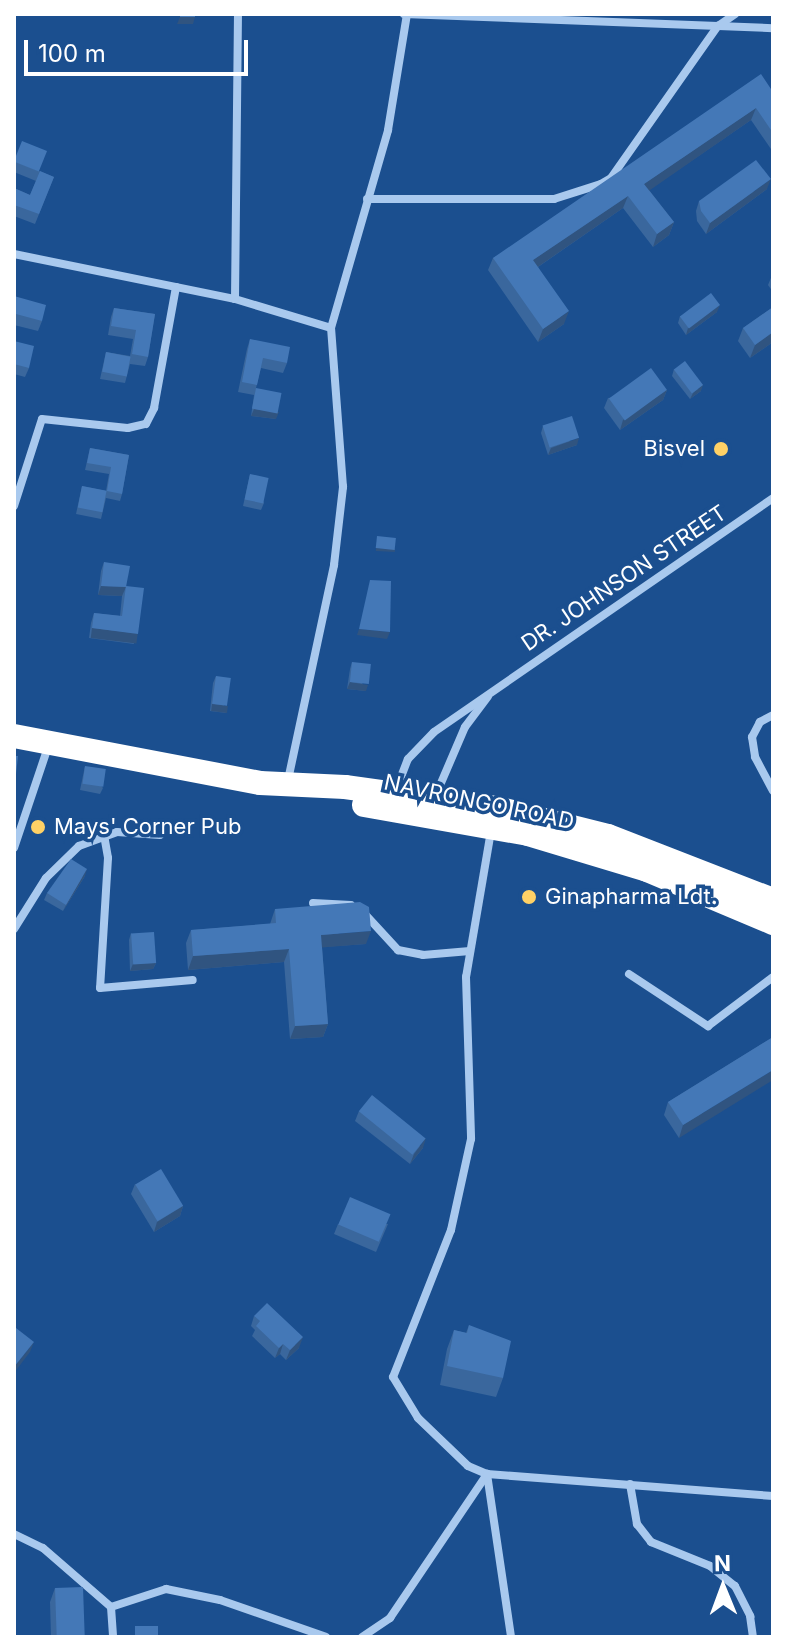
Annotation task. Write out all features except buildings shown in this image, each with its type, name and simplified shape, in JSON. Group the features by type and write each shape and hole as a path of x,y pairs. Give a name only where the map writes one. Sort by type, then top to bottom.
{"highway":[{"name":"NAVRONGO ROAD","path":"14,736 260,783 608,836 773,900"},
{"name":"NAVRONGO ROAD","path":"433,807 491,827 647,870 773,923"}],"street":[{"path":"235,299 238,14"},
{"path":"684,14 685,25"},
{"path":"367,199 554,199 601,184 611,178 718,26 735,14"},
{"path":"286,787 334,565 343,487 331,328 388,130 406,15 773,28"},
{"path":"14,254 235,299 331,328"},
{"path":"14,506 42,419 128,428 146,424 154,408 176,287"},
{"name":"DR. JOHNSON STREET","path":"394,801 408,759 419,746 496,687 773,498"},
{"name":"DR. JOHNSON STREET","path":"433,807 459,740 496,687"},
{"path":"773,715 760,722 752,737 755,757 773,791"},
{"path":"14,848 50,742"},
{"path":"491,827 487,877 466,977 471,1139 451,1230 393,1377 418,1418 468,1466 487,1474 773,1496"},
{"path":"104,835 108,858 100,988 193,980"},
{"path":"14,929 46,878 79,846 104,835 160,835"},
{"path":"313,903 350,904 374,918 398,950 423,955 470,951"},
{"path":"629,974 708,1026 773,977"},
{"path":"362,1637 390,1618 487,1474"},
{"path":"487,1474 511,1637"},
{"path":"630,1484 637,1524 644,1533 677,1556 710,1566 735,1586 750,1616 753,1637"},
{"path":"14,1534 43,1548 111,1607 113,1637"},
{"path":"111,1607 166,1589 220,1600 326,1637"}],"place":[{"name":"Bisvel","path":"721,449"},
{"name":"Mays' Corner Pub","path":"38,827"},
{"name":"Ginapharma Ldt.","path":"529,897"}]}
